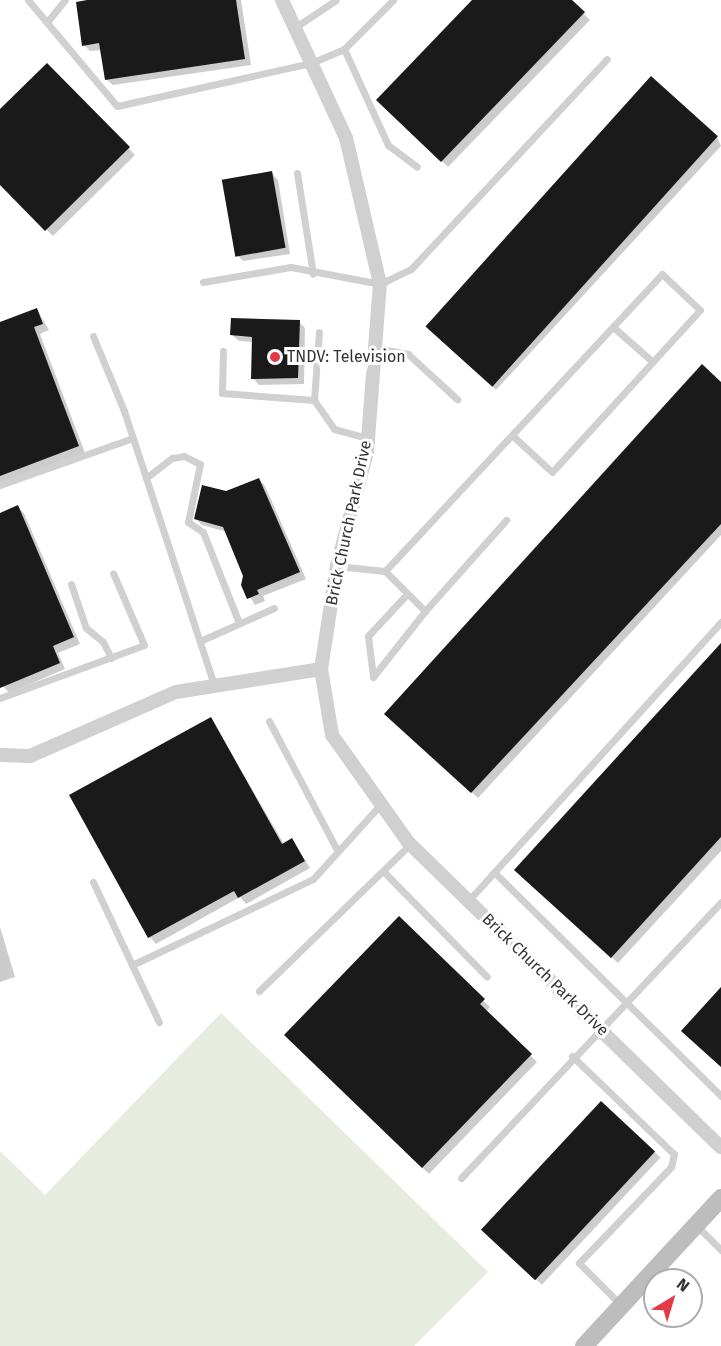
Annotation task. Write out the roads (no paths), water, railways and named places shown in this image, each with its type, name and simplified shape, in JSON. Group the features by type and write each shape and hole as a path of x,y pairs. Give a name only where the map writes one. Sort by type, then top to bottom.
{"main road":[{"path":"584,1346 721,1198"}],"street":[{"name":"Brick Church Park Drive","path":"282,0 346,138 380,284 368,438 337,566 321,669 332,735 410,844 721,1147"},
{"path":"0,755 30,756 176,692 321,669"}],"lane":[{"path":"28,0 117,106 311,63 344,49 393,0"},
{"path":"46,22 65,0"},
{"path":"294,28 336,0"},
{"path":"344,49 388,145 417,167"},
{"path":"203,282 291,267 313,274 380,284 411,269 606,59"},
{"path":"297,173 313,274"},
{"path":"385,570 513,436 662,274 700,310 552,472 513,436"},
{"path":"613,327 653,362"},
{"path":"319,332 314,400 334,429 368,438"},
{"path":"93,336 147,478 214,686"},
{"path":"375,348 408,354 457,399"},
{"path":"223,351 222,393 314,400"},
{"path":"0,485 133,438"},
{"path":"147,478 172,458 184,456 200,464 188,522 203,532 239,623"},
{"path":"407,594 368,636 373,677 425,610 506,520"},
{"path":"337,566 385,570 425,610"},
{"path":"0,698 144,645 113,573"},
{"path":"71,584 86,628 103,642 111,658"},
{"path":"200,641 274,608"},
{"path":"468,901 721,622"},
{"path":"269,721 338,850"},
{"path":"132,965 313,879 381,804"},
{"path":"259,991 410,844"},
{"path":"382,871 487,977"},
{"path":"495,872 721,1096"},
{"path":"93,882 159,1022"},
{"path":"460,1178 598,1028 721,902"},
{"path":"572,1056 674,1154 671,1167 579,1263 621,1305"},
{"path":"696,1225 721,1250"}],"place":[{"name":"TNDV: Television","path":"275,357"}]}
